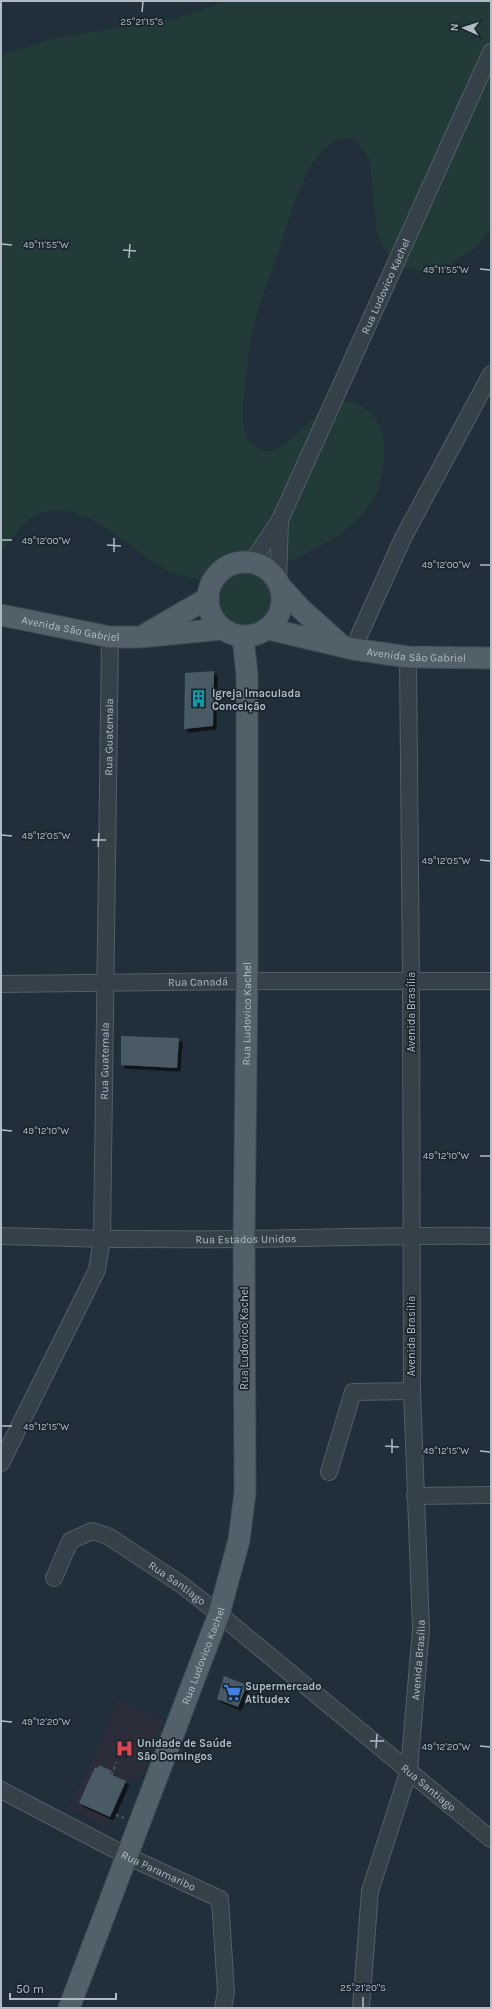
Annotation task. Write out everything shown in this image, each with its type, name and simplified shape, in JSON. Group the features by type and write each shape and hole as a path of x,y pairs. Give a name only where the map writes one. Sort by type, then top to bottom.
{"main road":[{"path":"279,583 283,602 278,617 269,629 252,636 243,637 232,635 222,629 211,616 208,598 210,586 217,574 227,566 240,562 252,562 267,569 279,583 300,608 347,648"},
{"name":"Avenida São Gabriel","path":"140,637 208,598"},
{"name":"Avenida São Gabriel","path":"1,615 110,637 140,637 222,629"},
{"name":"Avenida São Gabriel","path":"269,629 347,648 408,657 491,658"},
{"name":"Rua Ludovico Kachel","path":"69,2008 220,1614 239,1540 245,1493 244,1239 247,981 247,675 243,637"}],"street":[{"name":"Rua Ludovico Kachel","path":"252,562 280,520 491,52"},
{"path":"347,648 402,538 491,374"},
{"name":"Rua Ludovico Kachel","path":"279,583 280,520"},
{"name":"Rua Guatemala","path":"1,1463 97,1270 102,1239 110,637"},
{"name":"Avenida Brasília","path":"361,2008 370,1891 409,1770 421,1629 412,1391 411,981 408,657"},
{"name":"Rua Canadá","path":"1,984 247,981 491,981"},
{"name":"Rua Estados Unidos","path":"1,1236 102,1239 244,1239 411,1235 491,1236"},
{"path":"329,1472 353,1392 412,1391"},
{"path":"415,1496 491,1495"},
{"name":"Rua Santiago","path":"54,1578 70,1541 92,1531 108,1536 182,1585 220,1614 491,1839"},
{"name":"Rua Paramaribo","path":"1,1790 127,1856 220,1899 226,1992 223,2008"}],"path":[{"path":"112,1775 116,1762"}],"shaded area":[{"name":"Unidade de Saúde São Domingos","path":"119,1700 164,1720 139,1781 129,1778 116,1805 116,1815 110,1820 107,1827 69,1808"}],"green space":[{"path":"225,1 491,1 491,228 476,247 450,264 422,271 402,267 384,249 376,229 370,160 356,139 340,140 333,142 326,147 310,168 296,199 262,298 253,330 248,361 243,417 246,436 256,446 267,451 279,448 317,415 330,406 344,402 359,405 372,413 383,438 384,457 380,484 377,492 368,508 355,522 317,548 263,572 275,586 278,599 276,610 270,620 261,627 250,631 239,631 227,626 217,616 213,598 218,581 179,575 162,567 107,529 88,518 68,511 49,511 30,519 1,550 1,55 56,38 178,18"}],"building":[{"name":"Igreja Imaculada Conceição","path":"214,671 213,726 184,729 185,673"},
{"path":"121,1036 179,1038 177,1068 121,1065"},
{"name":"Supermercado Atitudex","path":"224,1676 247,1685 238,1707 217,1699"},
{"path":"99,1765 112,1771 110,1774 126,1781 110,1817 79,1803 95,1767 98,1768"}],"place":[{"name":"Igreja Imaculada Conceição","path":"199,699"},
{"name":"Supermercado Atitudex","path":"232,1692"},
{"name":"Unidade de Saúde São Domingos","path":"124,1749"}]}
